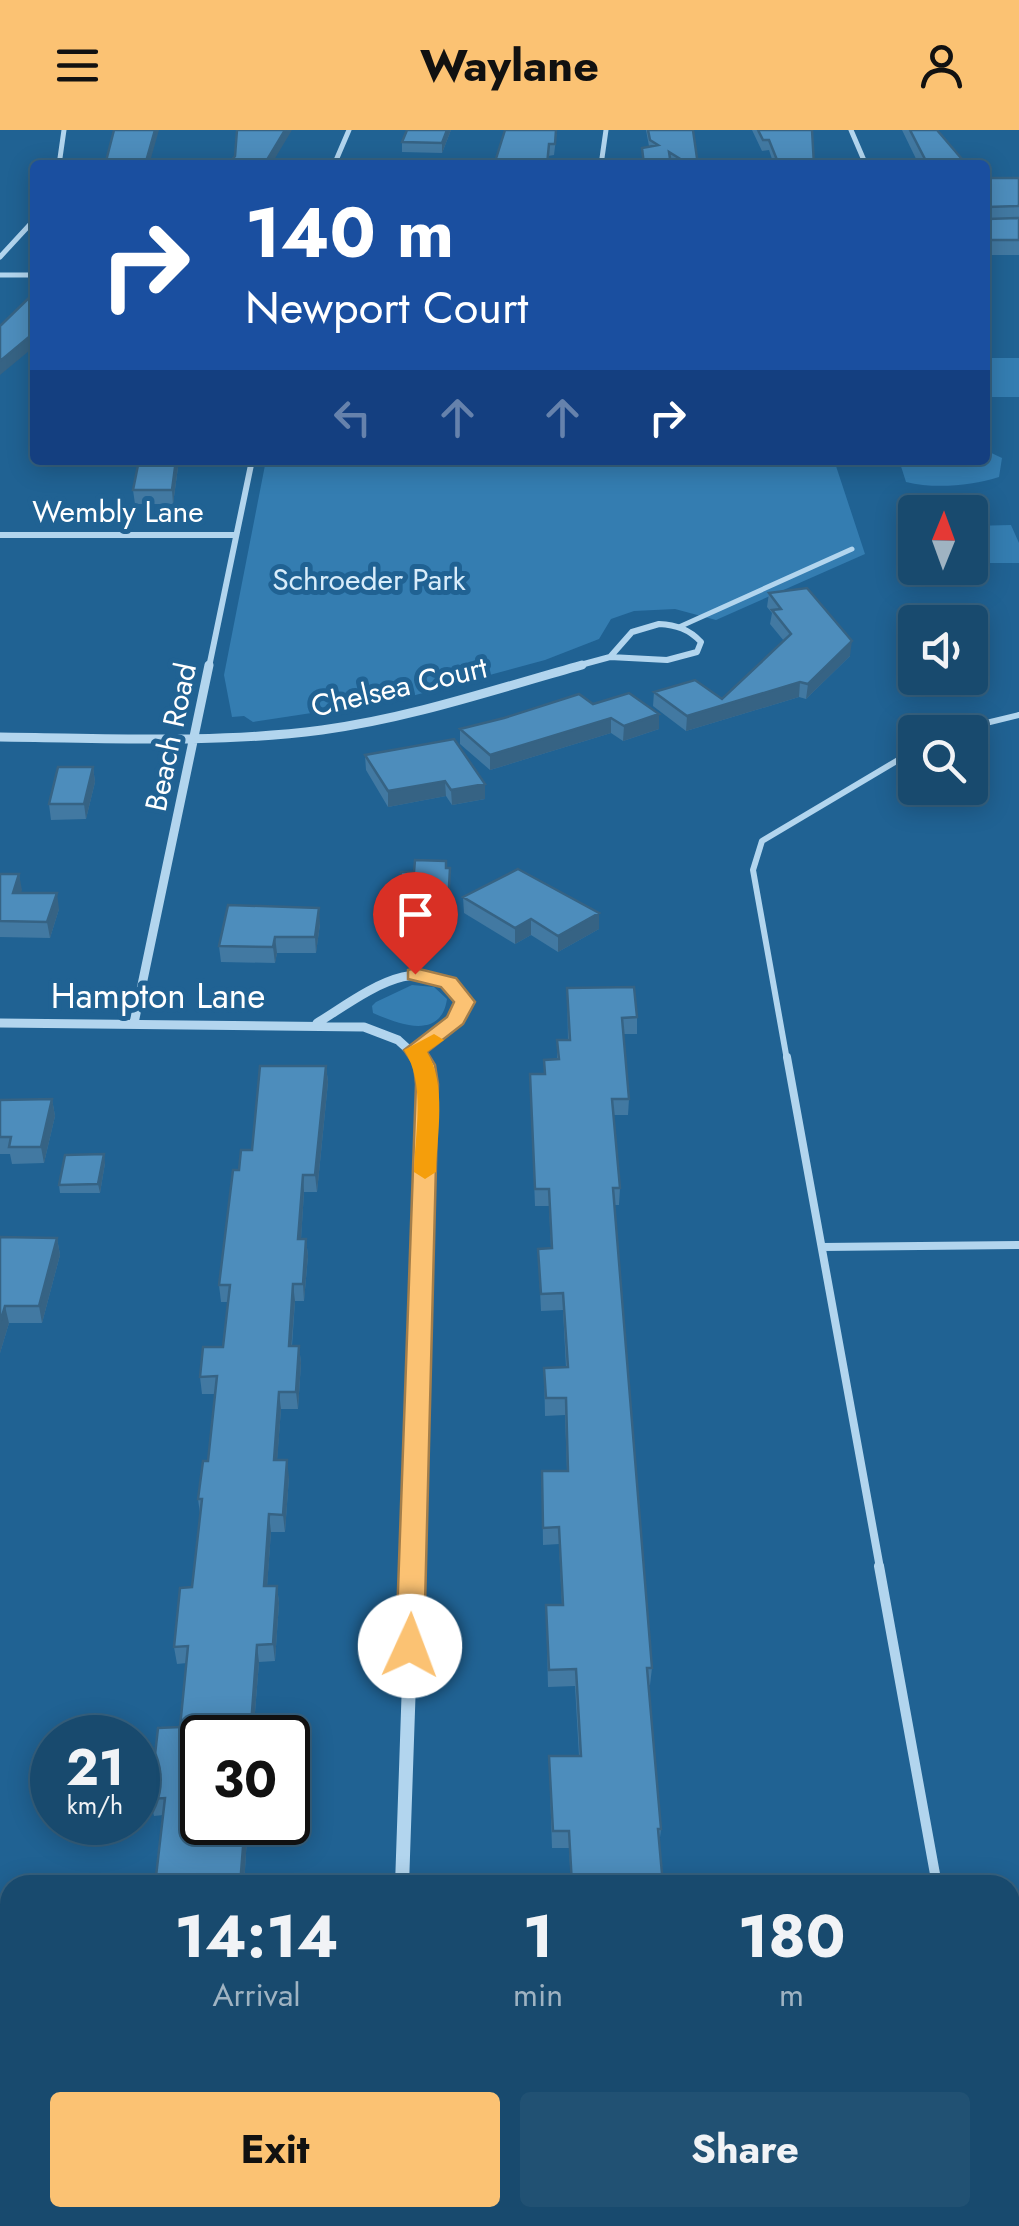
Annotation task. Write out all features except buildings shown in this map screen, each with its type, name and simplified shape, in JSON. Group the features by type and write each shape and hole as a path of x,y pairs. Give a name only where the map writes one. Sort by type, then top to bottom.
{"street":[{"path":"59,160 64,130"},
{"path":"336,160 349,130"},
{"path":"602,160 606,130"},
{"path":"851,130 864,160"},
{"path":"0,257 30,224"},
{"path":"0,275 30,275"},
{"name":"Beach Road","path":"134,1023 251,465"},
{"name":"Wembly Lane","path":"0,536 236,534"},
{"name":"Chelsea Court","path":"0,737 294,733 355,724 610,657 667,660 691,655 700,647 698,636 679,627 639,628 629,633 610,657"},
{"name":"Hampton Lane","path":"0,1023 316,1024 382,1032 414,1050 440,1034 462,1010 462,995 448,982 428,974 392,978 316,1024"},
{"path":"402,1875 427,1084 424,1065 414,1050"}],"lane":[{"path":"679,627 852,550"},
{"path":"988,723 1019,715"},
{"path":"898,760 762,840 753,870 935,1875"},
{"path":"822,1247 1019,1245"}],"green space":[{"path":"990,358 1019,358 1019,397 990,397"},
{"path":"990,452 1002,458 999,477 940,486 906,482 901,465 990,465"},
{"name":"Schroeder Park","path":"265,465 836,465 865,554 716,620 675,609 634,611 611,619 599,639 545,660 397,700 253,722 244,716 232,717 224,675"},
{"path":"1011,525 1019,543 1019,563 988,563 988,526"},
{"path":"412,985 434,987 447,999 436,1020 417,1026 373,1013 376,1002"}],"slow traffic":[{"path":"425,1172 427,1084 424,1065 414,1050 434,1040"}],"route":[{"path":"410,1646 427,1084 424,1065 414,1050 429,1044 456,1020 465,1002 448,982 428,974 415,974"}]}
